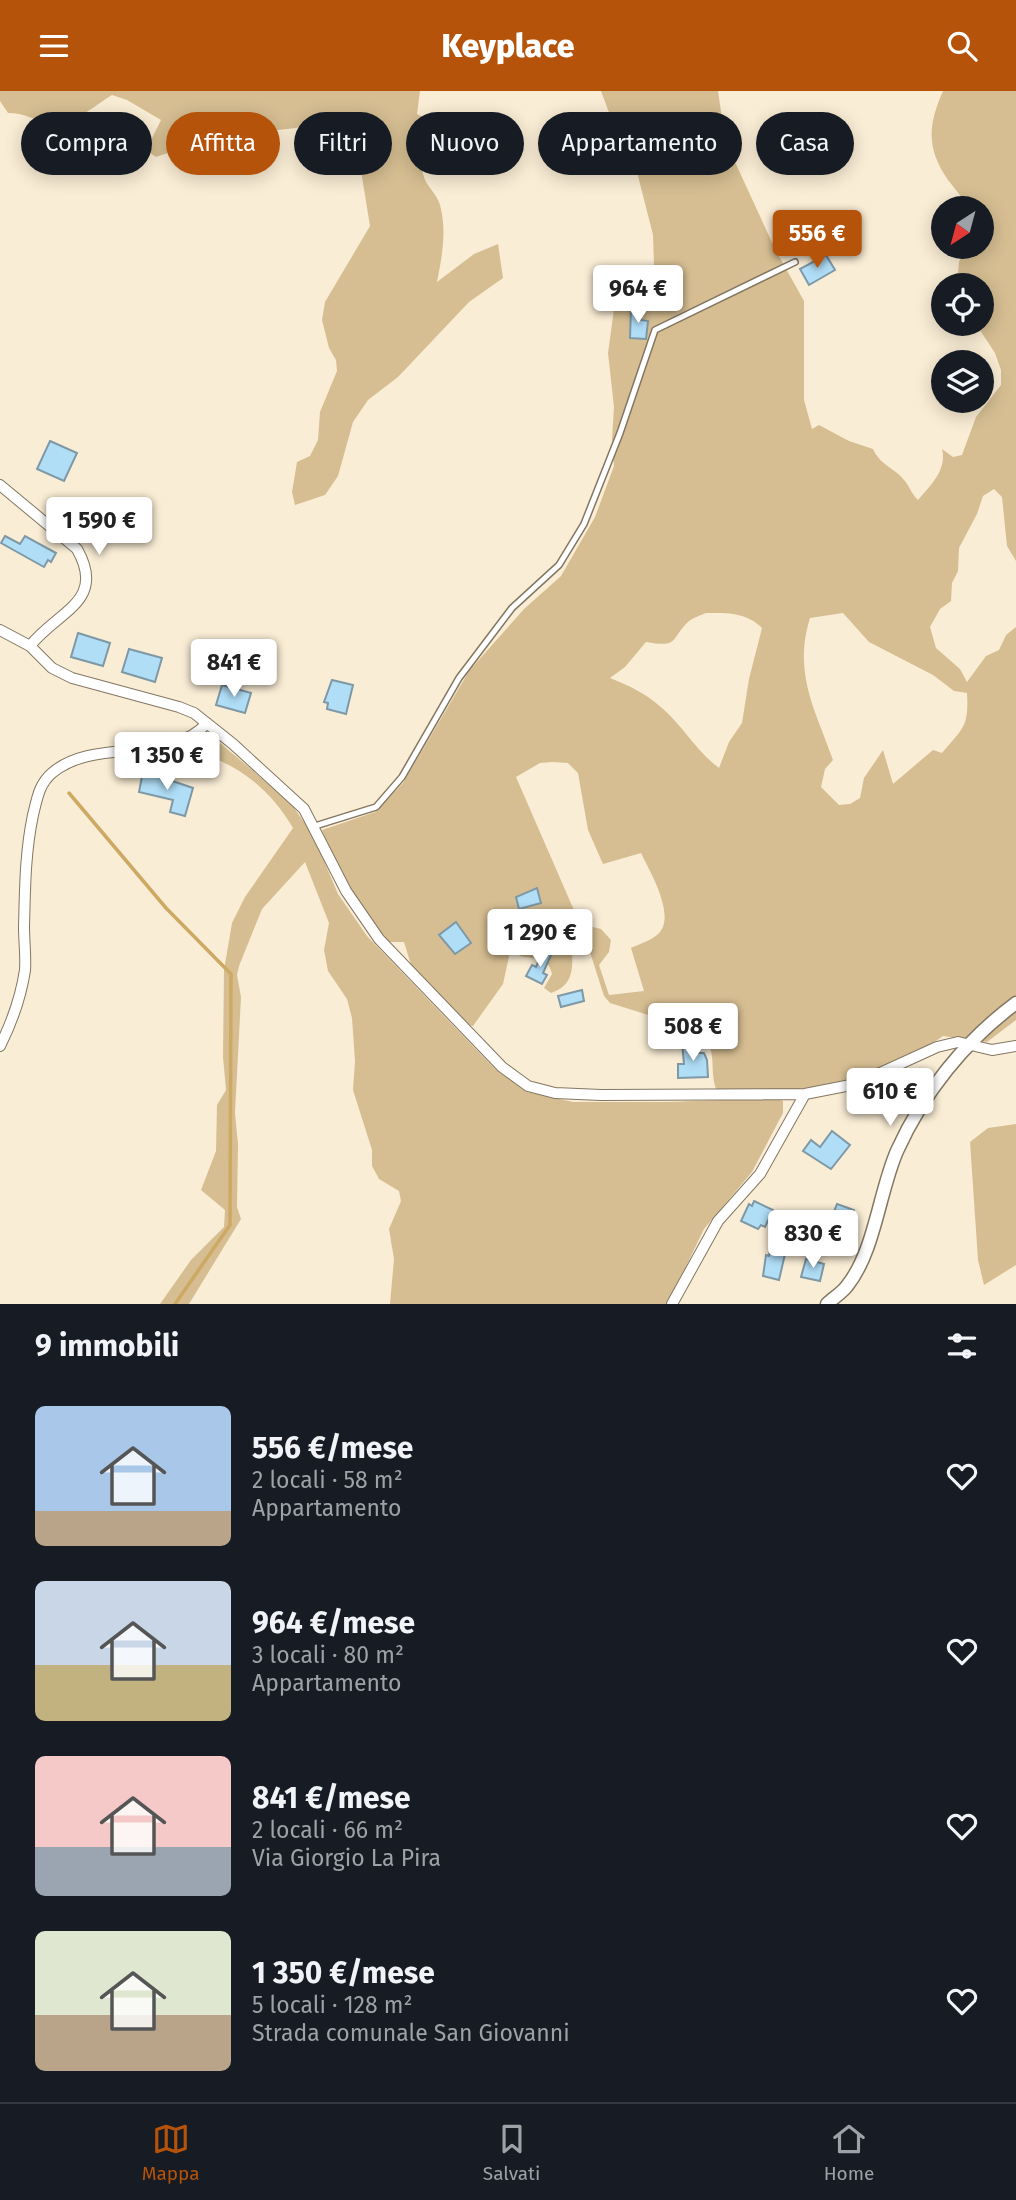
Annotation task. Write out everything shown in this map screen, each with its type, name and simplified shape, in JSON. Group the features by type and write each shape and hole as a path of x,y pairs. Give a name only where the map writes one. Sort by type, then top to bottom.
{"street":[{"path":"0,485 77,548 85,563 88,578 85,593 30,646"},
{"path":"0,630 30,646 52,668 72,678 179,707 207,723 290,794 315,826 346,891 379,939 502,1067 519,1081 541,1091 581,1095 805,1094 856,1084 937,1047 958,1042 992,1049 1016,1047"},
{"path":"0,1046 20,996 25,967 25,867 37,795 44,781 55,770 80,759 179,742 198,734 207,723"},
{"path":"827,1304 847,1286 859,1265 896,1153 923,1102 968,1046 996,1018 1016,1003"},
{"path":"672,1304 718,1221 760,1174 805,1094"}],"lane":[{"path":"315,826 376,807 402,777 454,684 512,608 559,565 584,524 655,330 795,262"}],"shaded area":[{"path":"0,91 420,91 417,112 406,112 406,175 423,175 440,205 443,244 437,282 474,254 498,244 503,278 469,302 398,377 368,400 353,422 338,476 325,495 295,505 292,492 297,462 310,456 318,440 320,412 337,371 336,360 329,348 322,320 325,302 370,226 362,175 392,175 392,112 294,112 294,128 280,130 280,112 166,112 166,154 156,157 152,154 152,138 161,120 152,112 127,100 112,95 86,112 21,114 8,113 0,101"},
{"path":"601,91 718,91 721,112 609,112"},
{"path":"943,91 1016,91 1016,561 1007,546 1002,497 994,489 983,496 959,548 958,571 952,583 951,601 940,609 930,627 936,648 960,669 967,682 986,656 999,650 1006,635 1016,627 1016,1020 987,1042 943,1036 884,1069 819,1087 780,1090 716,1089 712,1056 702,1035 693,1029 610,1003 604,996 589,949 572,952 570,977 563,986 551,993 544,988 552,974 548,964 541,959 520,956 517,952 519,945 512,943 503,984 473,1026 468,1025 412,968 404,942 386,942 376,929 350,888 322,830 375,812 403,783 469,671 524,609 561,576 595,517 614,466 614,407 608,353 614,309 624,299 642,292 650,283 654,264 653,235 638,175 741,175 775,249 804,301 804,400 812,429 819,425 849,441 873,449 880,459 905,481 918,500 940,470 942,449 953,457 962,455 976,417 979,413 994,413 994,394 1001,385 1001,370 994,350 984,336 994,336 994,273 958,273 960,259 994,259 994,196 960,196 948,180 933,147 934,115","holes":["706,613 743,616 762,628 749,679 742,723 729,742 719,768 656,703 637,690 610,678 625,667 646,642 670,643 683,627 695,618","843,613 869,642 933,675 954,691 967,693 967,713 963,726 942,753 933,750 893,784 883,750 864,778 860,798 850,804 839,805 821,787 825,769 833,760 808,691 804,656 810,618","540,763 568,763 578,773 588,830 603,864 641,853 656,883 664,907 663,927 654,937 631,948 644,991 609,995 599,965 609,952 611,940 601,929 580,924 516,777"]},
{"path":"220,743 290,802 313,835 338,894 367,936 495,1069 527,1092 573,1102 776,1098 783,1101 783,1113 752,1172 704,1229 668,1304 390,1304 394,1259 389,1229 401,1201 399,1191 379,1179 372,1166 372,1150 353,1090 355,1061 352,1018 347,999 328,971 324,950 329,923 305,862 262,909 237,975 241,997 235,1113 238,1144 237,1207 241,1219 189,1304 160,1304 191,1260 224,1227 225,1210 201,1190 216,1151 217,1105 226,1090 223,1057 224,970 232,923 245,897 293,828 265,791 253,781 227,764 198,754 201,746"},
{"path":"1016,1124 1016,1265 984,1285 978,1260 970,1142 988,1128"}],"building":[{"path":"826,255 835,270 809,285 800,269"},
{"path":"631,308 641,309 641,320 648,321 646,339 630,338"},
{"path":"50,441 77,453 64,481 37,469"},
{"path":"5,536 20,544 25,536 56,553 44,567 1,543"},
{"path":"78,633 110,643 103,666 71,657"},
{"path":"129,649 162,658 155,682 122,672"},
{"path":"332,680 353,685 346,714 327,709 328,703 324,702"},
{"path":"222,685 251,693 245,713 216,705"},
{"path":"143,771 193,788 185,816 170,812 173,800 139,792"},
{"path":"537,888 541,903 519,909 516,897"},
{"path":"456,922 471,943 455,954 439,935"},
{"path":"543,951 551,955 543,973 547,975 542,984 526,976 532,965 536,967"},
{"path":"582,990 584,1001 561,1007 558,996"},
{"path":"695,1041 696,1053 704,1053 707,1060 708,1077 678,1078 678,1064 684,1064 682,1042"},
{"path":"832,1131 850,1145 831,1169 803,1151 811,1140 820,1147"},
{"path":"754,1201 773,1210 765,1227 761,1225 758,1229 741,1221 749,1204 752,1206"},
{"path":"837,1204 854,1210 839,1249 822,1243"},
{"path":"770,1250 785,1254 779,1280 763,1276 766,1255 769,1256"},
{"path":"806,1259 824,1264 820,1281 801,1277"}],"waterway":[{"path":"69,793 166,908 231,974 230,1225 175,1304"}]}
